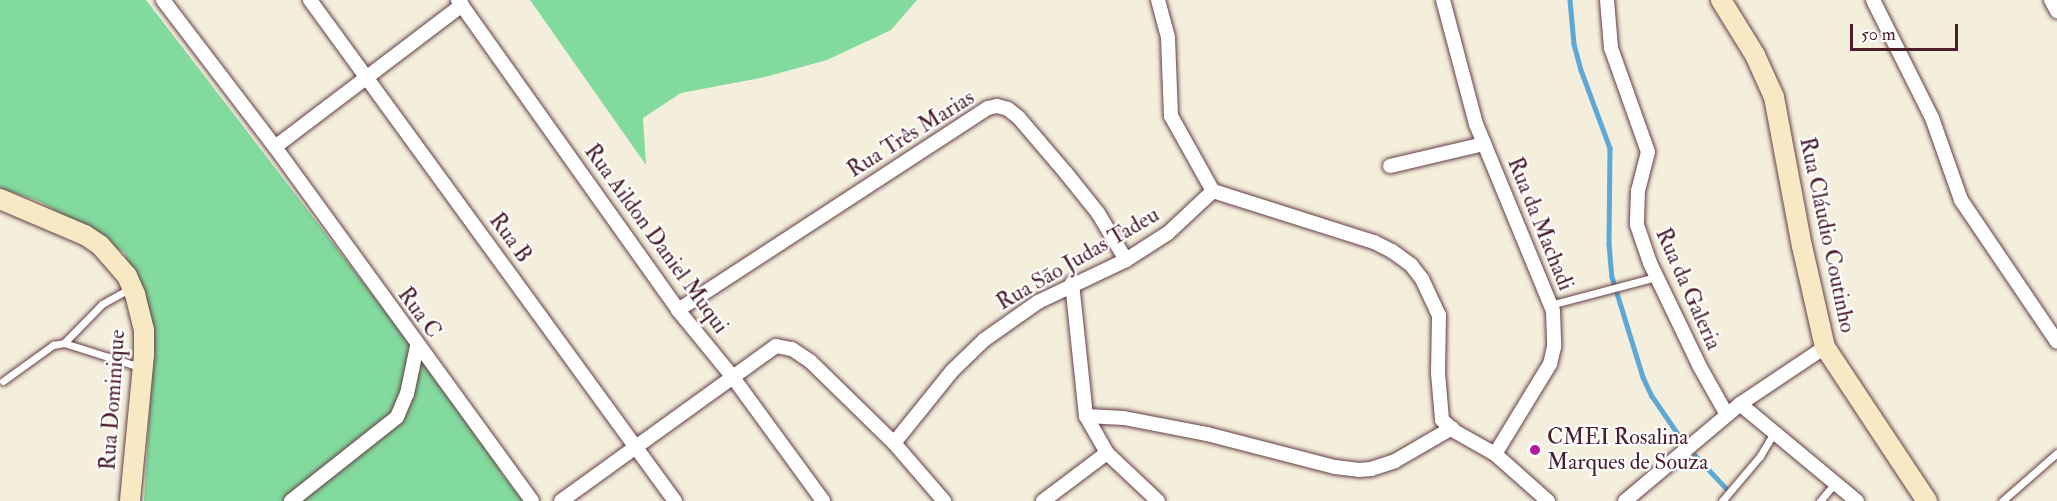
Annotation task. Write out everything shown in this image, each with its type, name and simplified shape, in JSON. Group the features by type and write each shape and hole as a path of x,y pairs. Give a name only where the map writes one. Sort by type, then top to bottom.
{"street":[{"name":"Rua C","path":"163,0 275,147 417,346 532,501"},
{"name":"Rua B","path":"310,0 675,501"},
{"path":"1158,0 1168,38 1171,116 1213,191 1374,242 1392,251 1411,265 1422,279 1439,315 1438,373 1442,420 1495,454 1548,501"},
{"name":"Rua da Machadi","path":"1443,0 1473,112 1484,144 1551,305 1554,338 1550,364 1495,454"},
{"name":"Rua da Galeria","path":"1607,0 1611,48 1647,147 1638,191 1636,221 1656,277 1700,367 1727,415"},
{"name":"Rua Cláudio Coutinho","path":"1721,0 1755,55 1774,97 1802,246 1825,346 1927,501"},
{"path":"1873,0 1932,118 1961,200 2057,342"},
{"path":"2051,0 2057,11"},
{"path":"275,147 367,78 460,2"},
{"name":"Rua Aildon Daniel Muqui","path":"460,2 678,310 732,376 823,501"},
{"name":"Rua Três Marias","path":"678,310 988,108 997,106 1008,109 1019,118 1058,164 1098,213 1126,260"},
{"path":"1390,166 1484,144"},
{"name":"Rua São Judas Tadeu","path":"894,443 952,371 984,340 1038,302 1126,260 1168,234 1213,191"},
{"name":"Rua Dominique","path":"0,199 85,235 115,261 127,276 144,329 143,367 130,501"},
{"path":"1072,284 1086,416 1107,453 1158,501"},
{"path":"291,501 397,417 407,394 417,346"},
{"path":"561,501 776,346 792,349 810,361 894,443 944,501"},
{"path":"1625,501 1740,404 1825,346"},
{"path":"1740,404 1773,434 1857,501"},
{"path":"1086,416 1125,418 1207,434 1335,467 1359,470 1371,470 1395,461 1452,428"},
{"path":"1043,501 1107,453"}],"lane":[{"path":"1551,305 1656,277"},
{"path":"64,343 102,304 131,288"},
{"path":"3,381 53,345 64,343 143,367"},
{"path":"1722,501 1761,456 1773,434"},
{"path":"2002,501 2057,453"},
{"path":"1820,501 1836,482"}],"green space":[{"path":"0,0 146,0 505,467 500,472 524,501 144,501 154,340 131,288 125,253 41,202 0,188"},
{"path":"530,0 917,0 891,30 827,60 765,77 681,93 643,118 646,165"}],"waterway":[{"path":"1570,0 1574,44 1581,70 1610,148 1609,244 1612,277 1643,377 1652,396 1678,434"},
{"path":"1695,455 1726,488"}],"place":[{"name":"CMEI Rosalina Marques de Souza","path":"1535,450"}]}
